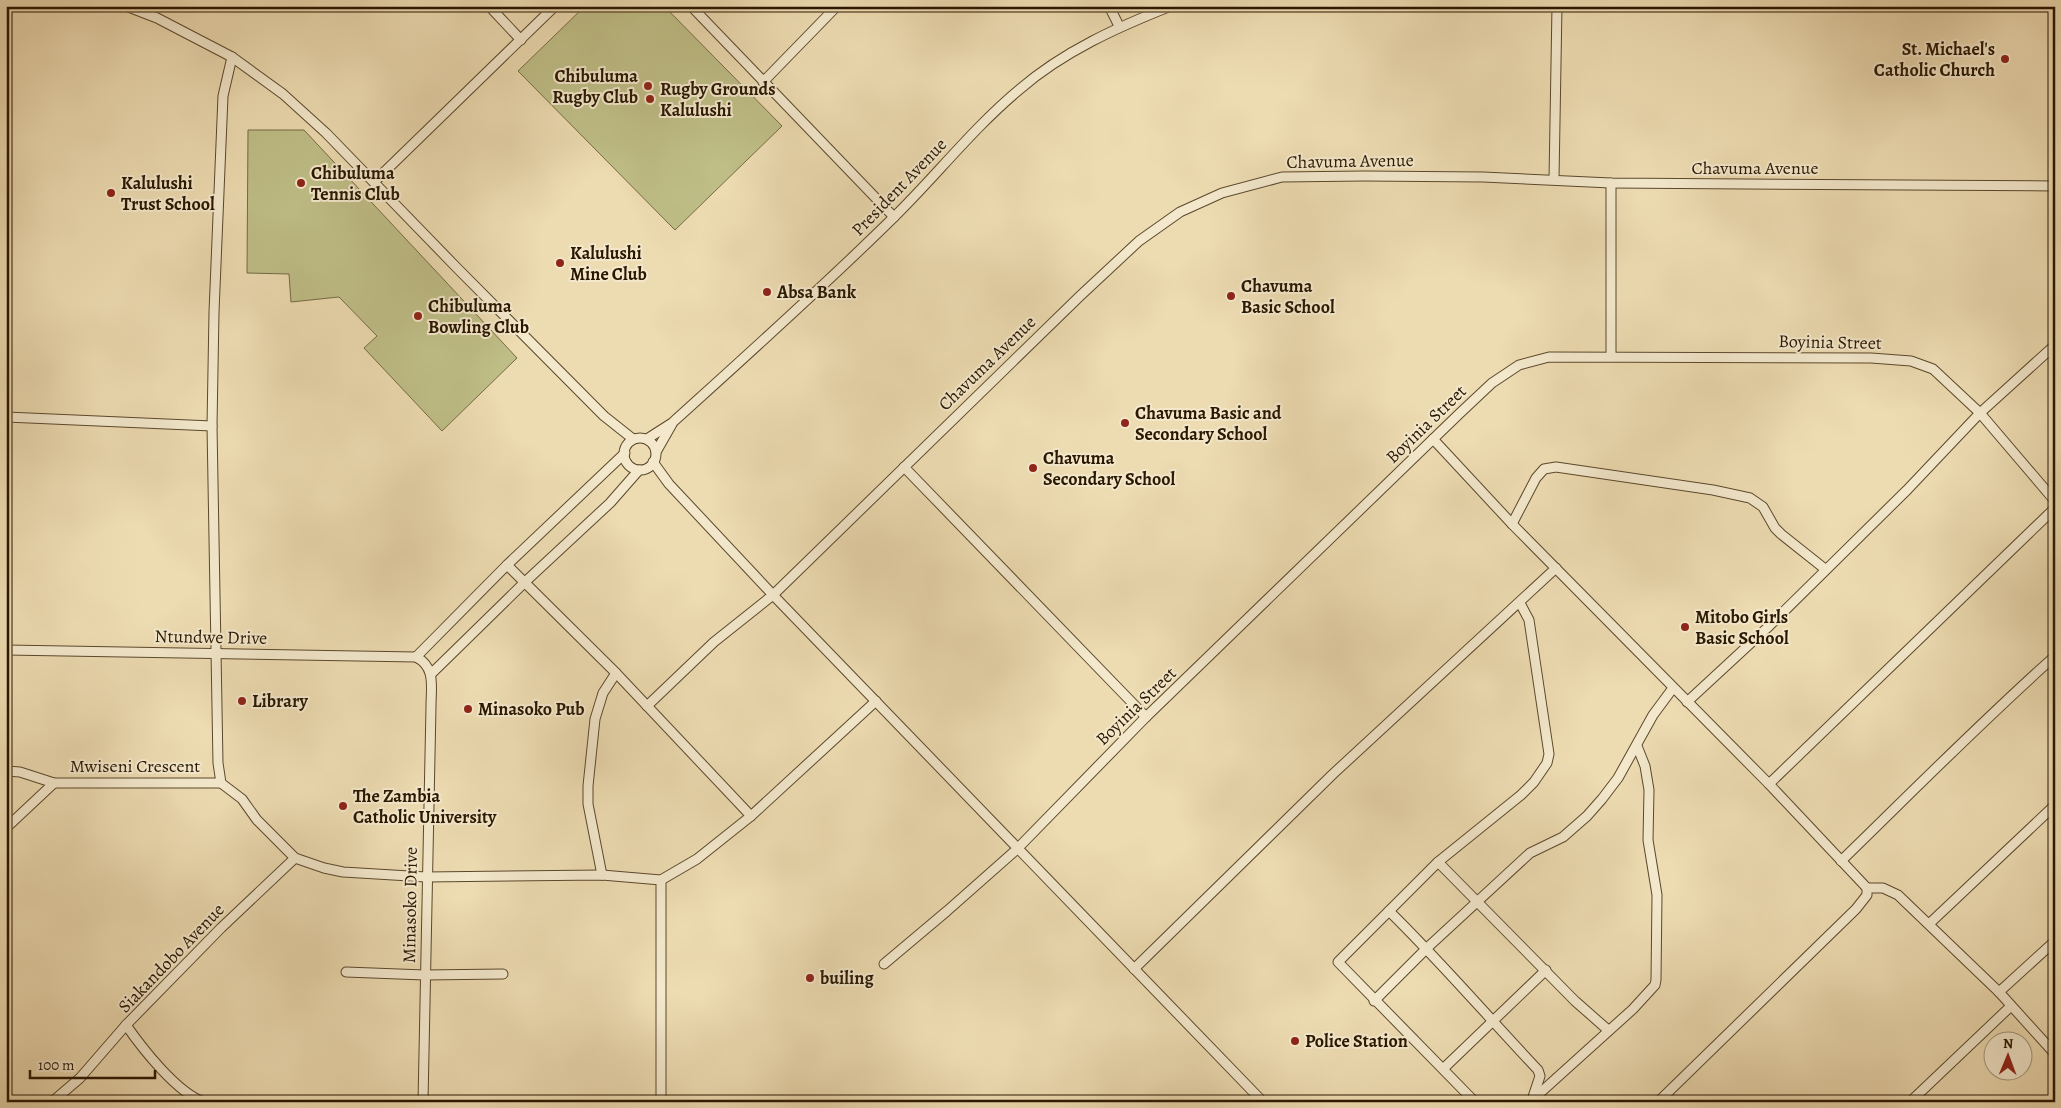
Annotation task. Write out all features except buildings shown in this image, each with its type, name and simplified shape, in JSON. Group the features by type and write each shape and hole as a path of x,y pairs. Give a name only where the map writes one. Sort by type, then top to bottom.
{"street":[{"path":"126,6 156,18 232,57 283,94 326,133 604,416 628,446 628,464 647,467 670,484 773,594 1263,1102"},
{"path":"488,6 521,40"},
{"path":"374,182 555,6"},
{"path":"691,6 894,217"},
{"path":"763,82 837,6"},
{"path":"1109,6 1119,26"},
{"name":"President Avenue","path":"647,439 672,423 804,304 894,217 978,127 1020,88 1055,63 1119,26 1171,6"},
{"path":"1554,179 1557,6"},
{"path":"232,57 223,96 212,426 218,763 221,783 242,800 257,820 295,858 343,872 426,877 602,875 661,880 697,859 751,816 876,701"},
{"name":"Chavuma Avenue","path":"647,706 714,642 773,594 1080,296 1140,241 1180,212 1222,193 1282,177 1374,176 1554,179 1611,183 2055,186"},
{"path":"1611,183 1611,356"},
{"path":"1687,702 1767,628 1907,490 1980,413 2055,345"},
{"name":"Boyinia Street","path":"884,964 1017,848 1146,717 1433,439 1492,383 1519,366 1549,357 1611,356 1871,358 1911,361 1933,369 1980,413 2055,502"},
{"path":"6,417 212,426"},
{"name":"President Avenue","path":"656,452 672,423"},
{"path":"647,439 654,446 656,452 647,467 524,582 431,674 427,665 416,656 628,446 647,439"},
{"path":"1433,439 1512,524 1769,784 1868,888 1891,890 1929,924 1998,992 2055,1054"},
{"path":"904,467 1146,717"},
{"path":"1512,524 1536,478 1544,469 1556,467 1713,490 1750,498 1763,507 1775,528 1781,534 1825,569"},
{"path":"1769,784 2055,508"},
{"path":"507,565 616,673 751,816"},
{"path":"1134,968 1333,774 1556,568"},
{"path":"1475,1102 1444,1068 1374,1001 1338,962 1438,862 1521,795 1534,782 1548,763 1549,754 1529,620 1520,603"},
{"name":"Ntundwe Drive","path":"6,650 416,656"},
{"path":"1841,861 2007,698 2054,657"},
{"path":"602,875 588,804 588,786 595,719 603,693 616,673"},
{"name":"Minasoko Drive","path":"423,1102 431,674"},
{"path":"1374,1001 1477,900 1530,852 1551,844 1577,826 1602,800 1637,746 1653,715 1673,688"},
{"path":"1531,1101 1608,1030 1634,1009 1655,984 1657,976 1657,895 1648,840 1649,790 1645,766 1637,746"},
{"path":"6,771 20,772 54,783"},
{"name":"Mwiseni Crescent","path":"6,828 54,783 221,783"},
{"path":"1929,924 2055,805"},
{"name":"Siakandobo Avenue","path":"204,1102 187,1092 153,1060 126,1025 221,928 295,858"},
{"path":"1438,862 1575,1001 1608,1030"},
{"path":"660,1102 661,880"},
{"path":"1658,1102 1856,909 1867,895 1868,888"},
{"path":"1389,911 1427,948 1540,1072 1531,1101"},
{"path":"1998,992 2055,941"},
{"path":"1444,1068 1546,970"},
{"path":"346,972 425,975 503,974"},
{"path":"1910,1102 2011,1006"},
{"path":"52,1102 80,1078 126,1025"}],"shaded area":[{"name":"Rugby Grounds Kalulushi","path":"585,6 664,6 782,126 675,230 518,71"},
{"path":"248,130 304,130 517,358 442,431 364,348 377,336 339,297 291,302 289,274 247,273"}],"place":[{"name":"St. Michael's Catholic Church","path":"2005,59"},
{"name":"Chibuluma Rugby Club","path":"648,86"},
{"name":"Rugby Grounds Kalulushi","path":"650,99"},
{"name":"Chibuluma Tennis Club","path":"301,183"},
{"name":"Kalulushi Trust School","path":"111,193"},
{"name":"Kalulushi Mine Club","path":"560,263"},
{"name":"Absa Bank","path":"767,292"},
{"name":"Chavuma Basic School","path":"1231,296"},
{"name":"Chibuluma Bowling Club","path":"418,316"},
{"name":"Chavuma Basic and Secondary School","path":"1125,423"},
{"name":"Chavuma Secondary School","path":"1033,468"},
{"name":"Mitobo Girls Basic School","path":"1685,627"},
{"name":"Library","path":"242,701"},
{"name":"Minasoko Pub","path":"468,709"},
{"name":"The Zambia Catholic University","path":"343,806"},
{"name":"builing","path":"810,978"},
{"name":"Police Station","path":"1295,1041"}]}
